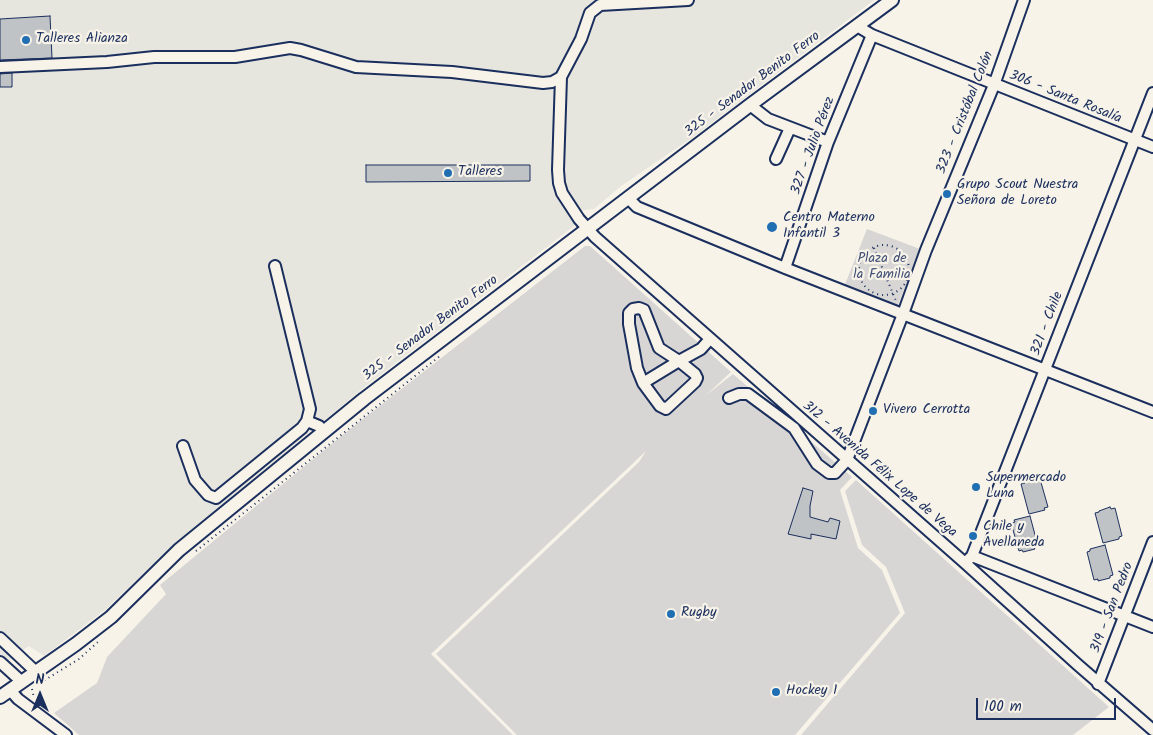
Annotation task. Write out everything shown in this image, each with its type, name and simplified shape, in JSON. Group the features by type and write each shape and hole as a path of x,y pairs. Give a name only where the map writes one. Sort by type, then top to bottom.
{"main road":[{"name":"325 - Senador Benito Ferro","path":"5,694 27,685 111,618 180,550 324,432 588,228 892,0"}],"street":[{"path":"0,67 107,62 154,57 235,57 290,48 356,67 452,72 543,83 552,82 561,77 580,39 590,13 600,4 688,0"},
{"name":"323 - Cristóbal Colón","path":"847,460 926,250 994,85 1024,0"},
{"name":"306 - Santa Rosalía","path":"857,26 872,35 994,85 1153,147"},
{"name":"327 - Julio Pérez","path":"785,268 828,142 872,35"},
{"name":"312 - Avenida Félix Lope de Vega","path":"561,77 559,183 562,193 595,237 847,460 969,560 1098,684 1153,730"},
{"name":"321 - Chile","path":"969,560 1153,92"},
{"path":"750,105 768,119 828,142"},
{"path":"776,160 790,128"},
{"path":"628,198 637,207 785,268 1153,412"},
{"path":"183,446 195,480 208,495 216,498 302,428 307,421 310,410 274,266"},
{"path":"639,308 644,310 659,348 678,360 695,374 697,378 666,409 660,406 644,382 637,368 629,324 629,314 639,308"},
{"path":"644,382 678,360 701,349 710,339"},
{"path":"730,398 739,394 748,394 794,428 817,464 829,473 834,473 847,460"},
{"path":"307,421 319,426 324,432"},
{"name":"319 - San Pedro","path":"1098,684 1153,542"},
{"path":"969,560 1153,627"},
{"path":"0,638 38,677"},
{"path":"0,662 27,685"},
{"path":"5,694 18,699 58,733"}],"path":[{"path":"883,245 892,246 903,253 908,261 909,274 906,282 893,293 884,295 871,291 861,277 860,268 862,260 867,253 883,245"},
{"path":"874,248 893,293"},
{"path":"194,553 439,356"},
{"path":"38,677 79,659 101,639"},
{"path":"27,685 33,697 40,703"}],"shaded area":[{"path":"0,0 874,0 693,137 621,186 594,209 574,211 574,226 367,385 177,541 105,610 44,656 29,646 0,666"}],"green space":[{"name":"Plaza de la Familia","path":"867,229 920,249 897,307 844,287"},
{"path":"585,246 590,246 731,372 705,396 733,374 852,477 840,490 858,548 882,570 900,613 795,735 517,735 436,654 639,462 646,451 431,654 513,735 79,735 54,713 97,683 107,657 166,594 160,585 345,433"},
{"path":"856,480 1109,707 1073,735 801,735 905,613 886,567 862,545 845,491"}],"building":[{"name":"Talleres Alianza","path":"50,16 52,58 0,60 0,19"},
{"path":"12,73 12,87 0,87 0,74"},
{"name":"Talleres","path":"366,165 530,165 530,181 366,182"},
{"path":"1036,478 1037,480 1040,479 1048,507 1044,508 1045,510 1029,514 1021,484 1025,483 1024,481"},
{"path":"803,488 813,491 810,517 828,522 830,518 840,521 836,539 811,534 811,539 788,534"},
{"path":"1110,507 1111,509 1115,508 1122,536 1119,539 1103,543 1095,513"},
{"path":"1030,516 1038,546 1034,547 1035,549 1019,551 1011,523 1015,522 1014,520"},
{"path":"1105,545 1113,575 1110,578 1094,580 1087,552 1090,549"}],"place":[{"name":"Talleres Alianza","path":"26,40"},
{"name":"Talleres","path":"448,173"},
{"name":"Grupo Scout Nuestra Señora de Loreto","path":"947,194"},
{"name":"Centro Materno Infantil 3","path":"772,227"},
{"name":"Vivero Cerrotta","path":"873,411"},
{"name":"Supermercado Luna","path":"976,487"},
{"name":"Chile y Avellaneda","path":"973,536"},
{"name":"Rugby","path":"671,614"},
{"name":"Hockey 1","path":"776,692"}]}
